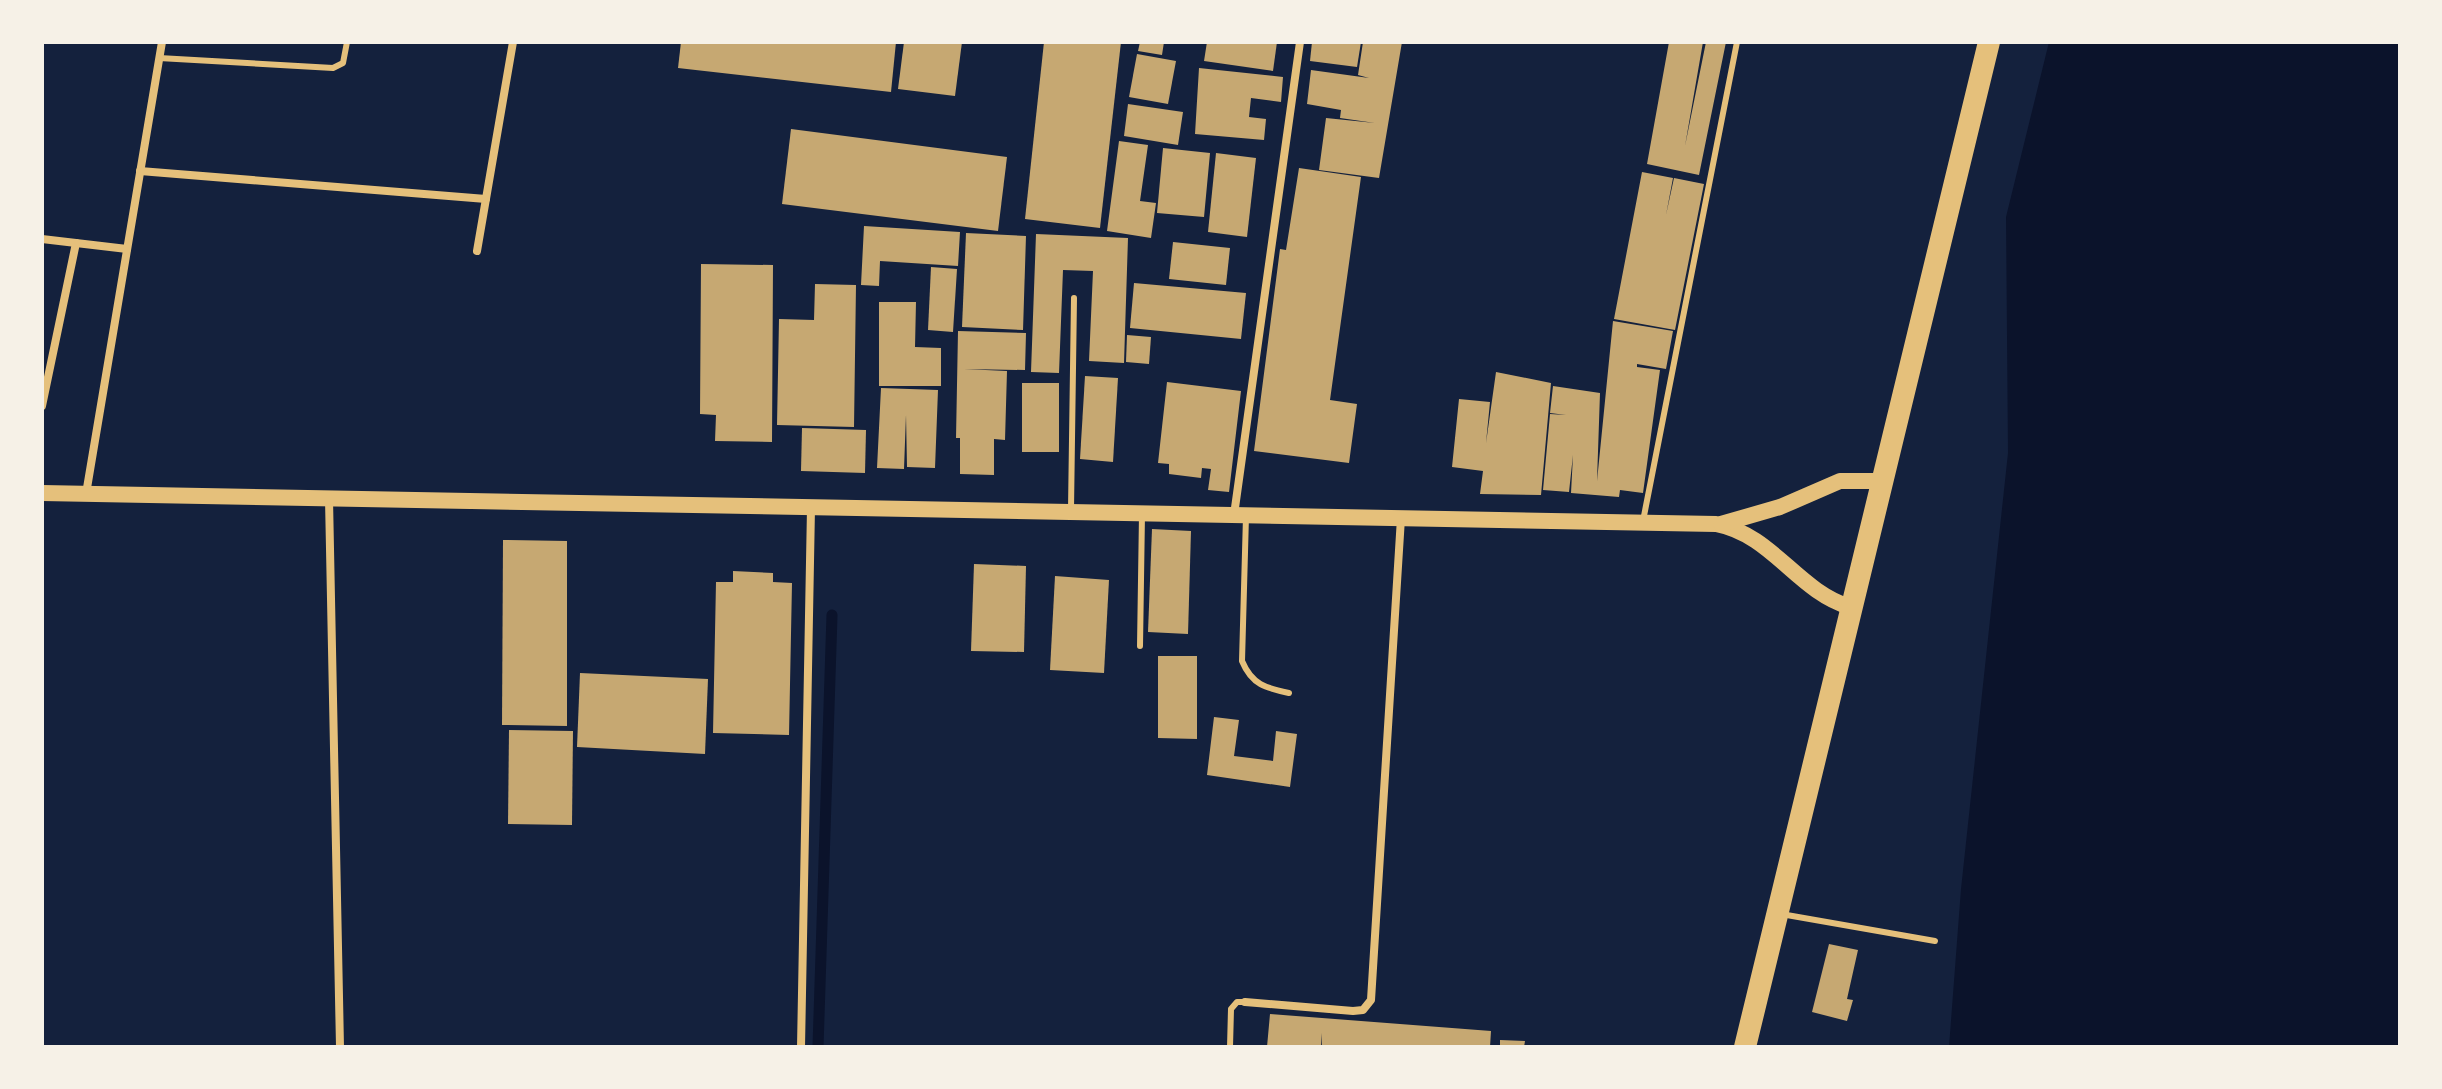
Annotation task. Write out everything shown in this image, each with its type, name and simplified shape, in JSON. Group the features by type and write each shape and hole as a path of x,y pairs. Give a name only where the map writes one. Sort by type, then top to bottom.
{"highway":[{"path":"1746,1042 1989,42"}],"main road":[{"path":"1716,524 1780,507 1840,481 1881,481"},
{"path":"42,493 1716,524 1759,541 1817,594 1850,607"}],"street":[{"path":"86,494 162,42"},
{"path":"477,251 513,42"},
{"path":"1240,515 1300,42"},
{"path":"140,171 486,199"},
{"path":"42,239 127,249"},
{"path":"42,406 76,243"},
{"path":"329,499 340,1047"},
{"path":"801,1047 811,508"},
{"path":"1245,1002 1353,1011 1363,1010 1371,1000 1401,518"}],"lane":[{"path":"159,58 333,68 343,63 347,42"},
{"path":"1642,523 1737,42"},
{"path":"1071,512 1074,298"},
{"path":"1140,646 1142,514"},
{"path":"1240,515 1242,661 1247,672 1262,687 1289,693"},
{"path":"1776,913 1935,941"},
{"path":"1230,1047 1231,1009 1237,1002 1245,1002"}],"water":[{"path":"2049,42 2400,42 2400,1047 1949,1047 1961,889 2008,453 2006,217"}],"building":[{"path":"681,42 896,42 891,92 678,68"},
{"path":"904,42 962,42 955,96 898,89"},
{"path":"1044,42 1121,42 1100,228 1025,219"},
{"path":"1140,42 1164,42 1162,55 1138,51"},
{"path":"1207,42 1277,42 1273,71 1204,61"},
{"path":"1312,42 1361,42 1357,67 1310,61"},
{"path":"1363,42 1402,42 1379,178 1319,170 1326,118 1375,123 1340,118 1341,110 1307,104 1311,70 1369,78 1358,75"},
{"path":"1669,42 1703,42 1685,146 1706,42 1726,42 1699,175 1647,164"},
{"path":"1137,54 1176,61 1168,104 1129,97"},
{"path":"1199,68 1283,77 1281,102 1251,98 1249,117 1266,119 1264,140 1195,134"},
{"path":"1128,104 1183,112 1178,145 1124,136"},
{"path":"791,129 1007,157 998,231 782,204"},
{"path":"1119,141 1148,145 1140,201 1156,203 1151,238 1107,231"},
{"path":"1163,148 1210,153 1204,217 1157,213"},
{"path":"1216,153 1256,158 1247,237 1208,232"},
{"path":"1299,168 1361,177 1330,400 1357,404 1349,463 1254,451 1280,249 1286,250"},
{"path":"1642,172 1673,178 1666,215 1674,178 1704,184 1675,330 1614,319"},
{"path":"864,226 960,232 958,266 880,261 879,286 861,285"},
{"path":"966,233 1026,236 1023,330 962,327"},
{"path":"1036,234 1128,238 1124,363 1089,361 1093,271 1063,270 1059,373 1031,372"},
{"path":"1173,242 1230,248 1226,285 1169,279"},
{"path":"701,264 773,265 772,442 715,441 716,415 700,414"},
{"path":"931,267 957,269 953,332 928,330"},
{"path":"1134,283 1246,293 1241,339 1130,328"},
{"path":"815,284 856,285 854,427 777,425 779,319 814,320"},
{"path":"879,302 916,302 915,347 941,348 941,386 879,386"},
{"path":"1613,321 1673,331 1666,369 1637,364 1637,367 1660,370 1643,493 1620,490 1619,497 1571,493 1573,455 1569,492 1543,490 1550,414 1566,415 1550,413 1553,386 1600,393 1597,481"},
{"path":"958,331 1026,333 1025,370 964,369 1007,371 1005,440 994,439 994,475 960,474 960,438 956,438"},
{"path":"1127,335 1151,337 1149,364 1126,362"},
{"path":"1496,372 1551,383 1541,495 1480,494 1483,471 1452,467 1459,399 1490,402 1486,443"},
{"path":"1085,376 1118,378 1113,462 1080,459"},
{"path":"1167,382 1241,391 1229,492 1208,490 1211,469 1202,468 1201,478 1169,474 1169,464 1158,463"},
{"path":"1022,383 1059,383 1059,452 1022,452"},
{"path":"881,388 938,390 935,468 907,467 906,415 904,469 877,468"},
{"path":"802,428 866,430 865,473 801,471"},
{"path":"1152,529 1191,531 1188,634 1148,632"},
{"path":"503,540 567,541 567,726 502,725"},
{"path":"974,564 1026,566 1024,652 971,651"},
{"path":"733,571 773,573 773,582 792,583 789,735 713,733 716,582 733,582"},
{"path":"1055,576 1109,580 1104,673 1050,670"},
{"path":"1158,656 1197,656 1197,739 1158,738"},
{"path":"580,673 708,679 705,754 577,747"},
{"path":"1214,717 1239,720 1234,756 1273,761 1276,731 1297,734 1290,787 1207,775"},
{"path":"509,730 573,731 572,825 508,824"},
{"path":"1829,944 1858,950 1847,999 1853,1000 1847,1021 1812,1012"},
{"path":"1270,1014 1491,1031 1490,1047 1322,1047 1322,1033 1321,1047 1267,1047"},
{"path":"1500,1040 1525,1041 1524,1047 1500,1047"}],"waterway":[{"path":"818,1047 832,615"}]}
